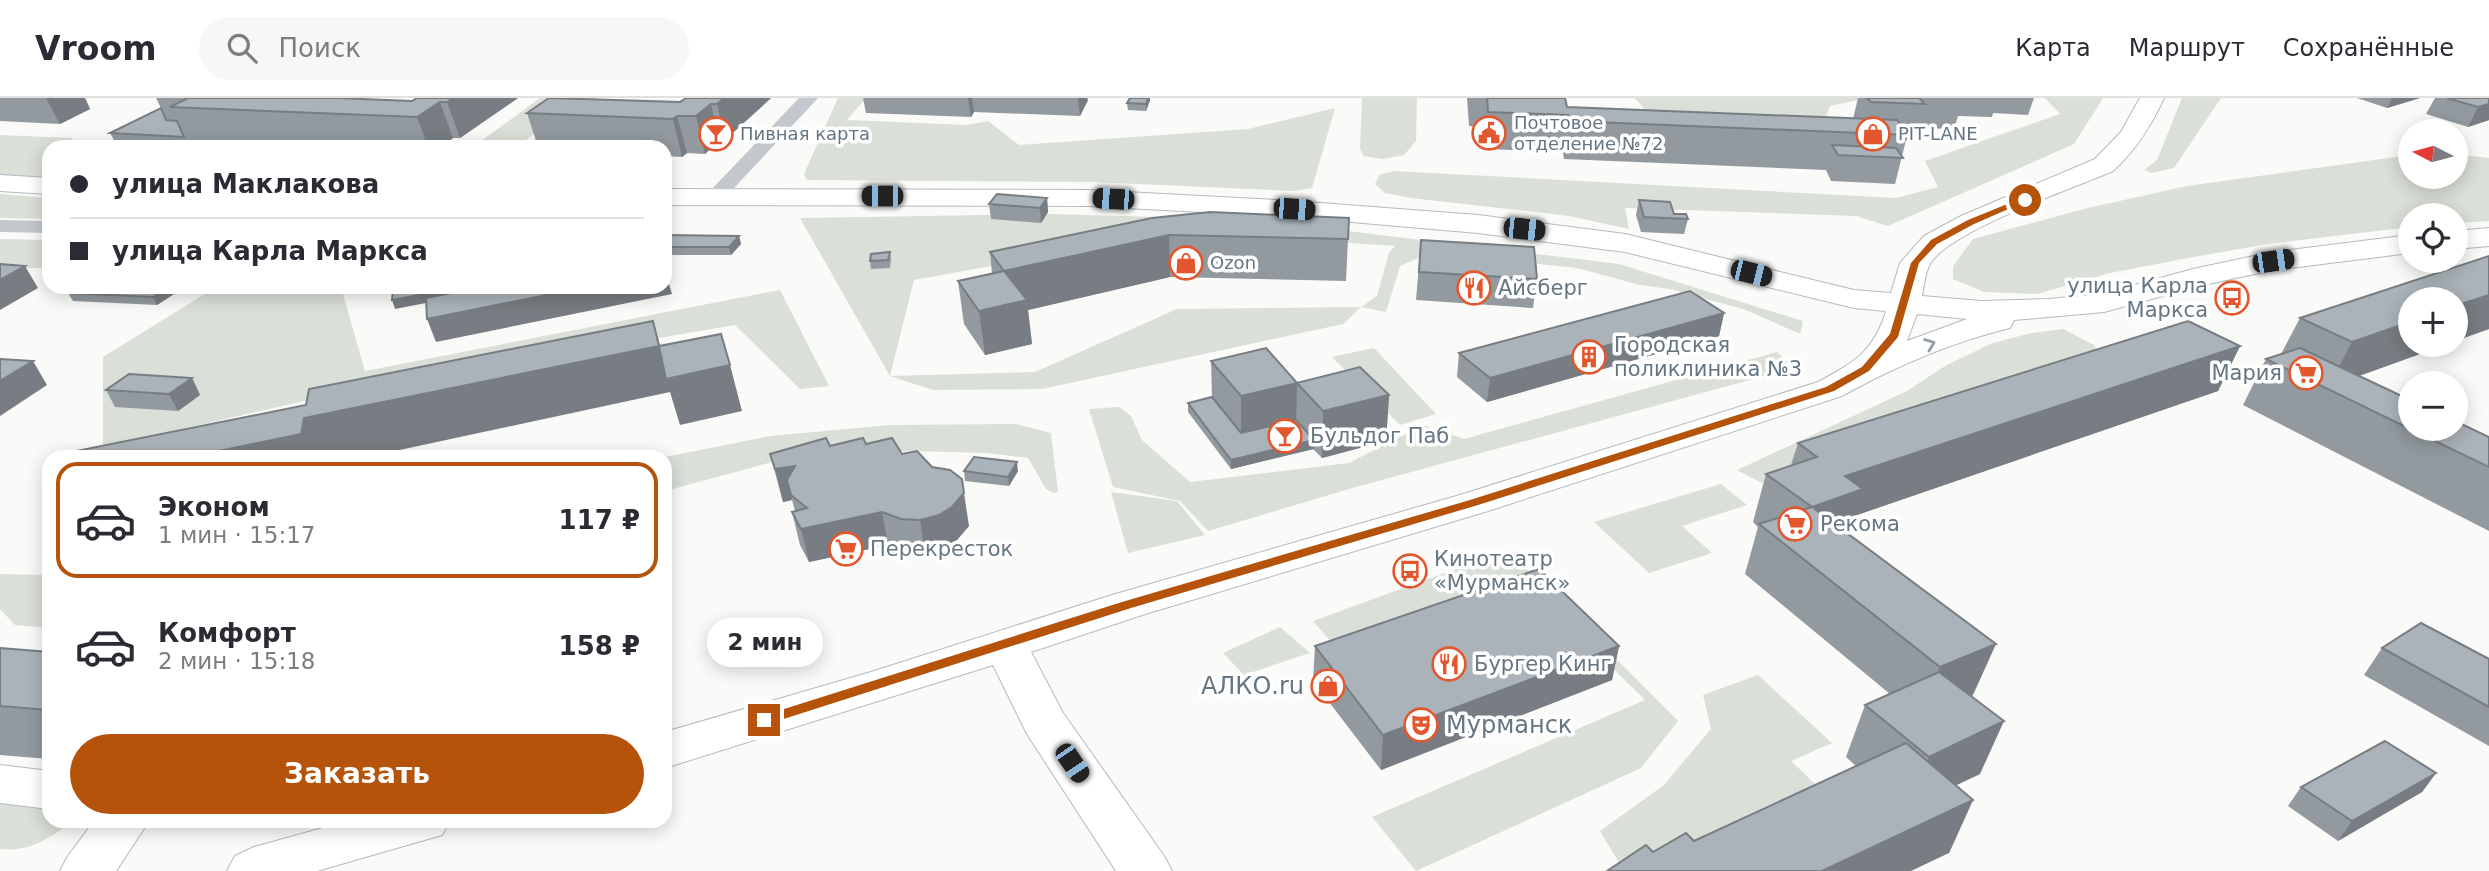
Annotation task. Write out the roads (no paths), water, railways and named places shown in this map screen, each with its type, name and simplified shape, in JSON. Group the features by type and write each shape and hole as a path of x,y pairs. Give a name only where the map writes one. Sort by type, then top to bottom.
{"main road":[{"path":"1866,369 1895,335 1905,306 1913,267 1934,242 1960,227 2104,165 2132,139 2152,98"},
{"path":"0,183 42,186"},
{"path":"672,197 1088,198 1267,207 1478,224 1625,243 1854,299 1905,306 2006,312 2104,303 2193,278 2273,261 2398,245"},
{"path":"2468,239 2489,237"},
{"path":"1913,267 1937,295 2006,312"},
{"path":"1854,299 1874,326 1866,369"},
{"path":"672,748 1140,601 1474,502 1746,416 1830,389 1866,369 1974,327 2049,309"},
{"path":"1005,644 1044,722 1145,871"},
{"path":"0,784 42,789"},
{"path":"87,871 118,828"},
{"path":"253,868 399,828"}],"street":[{"path":"715,197 809,98"},
{"path":"0,226 42,227"}],"place":[{"name":"Почтовое отделение №72","path":"1489,133"},
{"name":"Пивная карта","path":"716,134"},
{"name":"PIT-LANE","path":"1873,134"},
{"name":"Ozon","path":"1186,263"},
{"name":"Айсберг","path":"1474,288"},
{"name":"улица Карла Маркса","path":"2232,298"},
{"name":"Городская поликлиника №3","path":"1589,357"},
{"name":"Мария","path":"2306,373"},
{"name":"Бульдог Паб","path":"1285,436"},
{"name":"Рекома","path":"1795,524"},
{"name":"Перекресток","path":"846,549"},
{"name":"Кинотеатр «Мурманск»","path":"1410,571"},
{"name":"Бургер Кинг","path":"1449,664"},
{"name":"АЛКО.ru","path":"1328,686"},
{"name":"Мурманск","path":"1421,725"}]}
